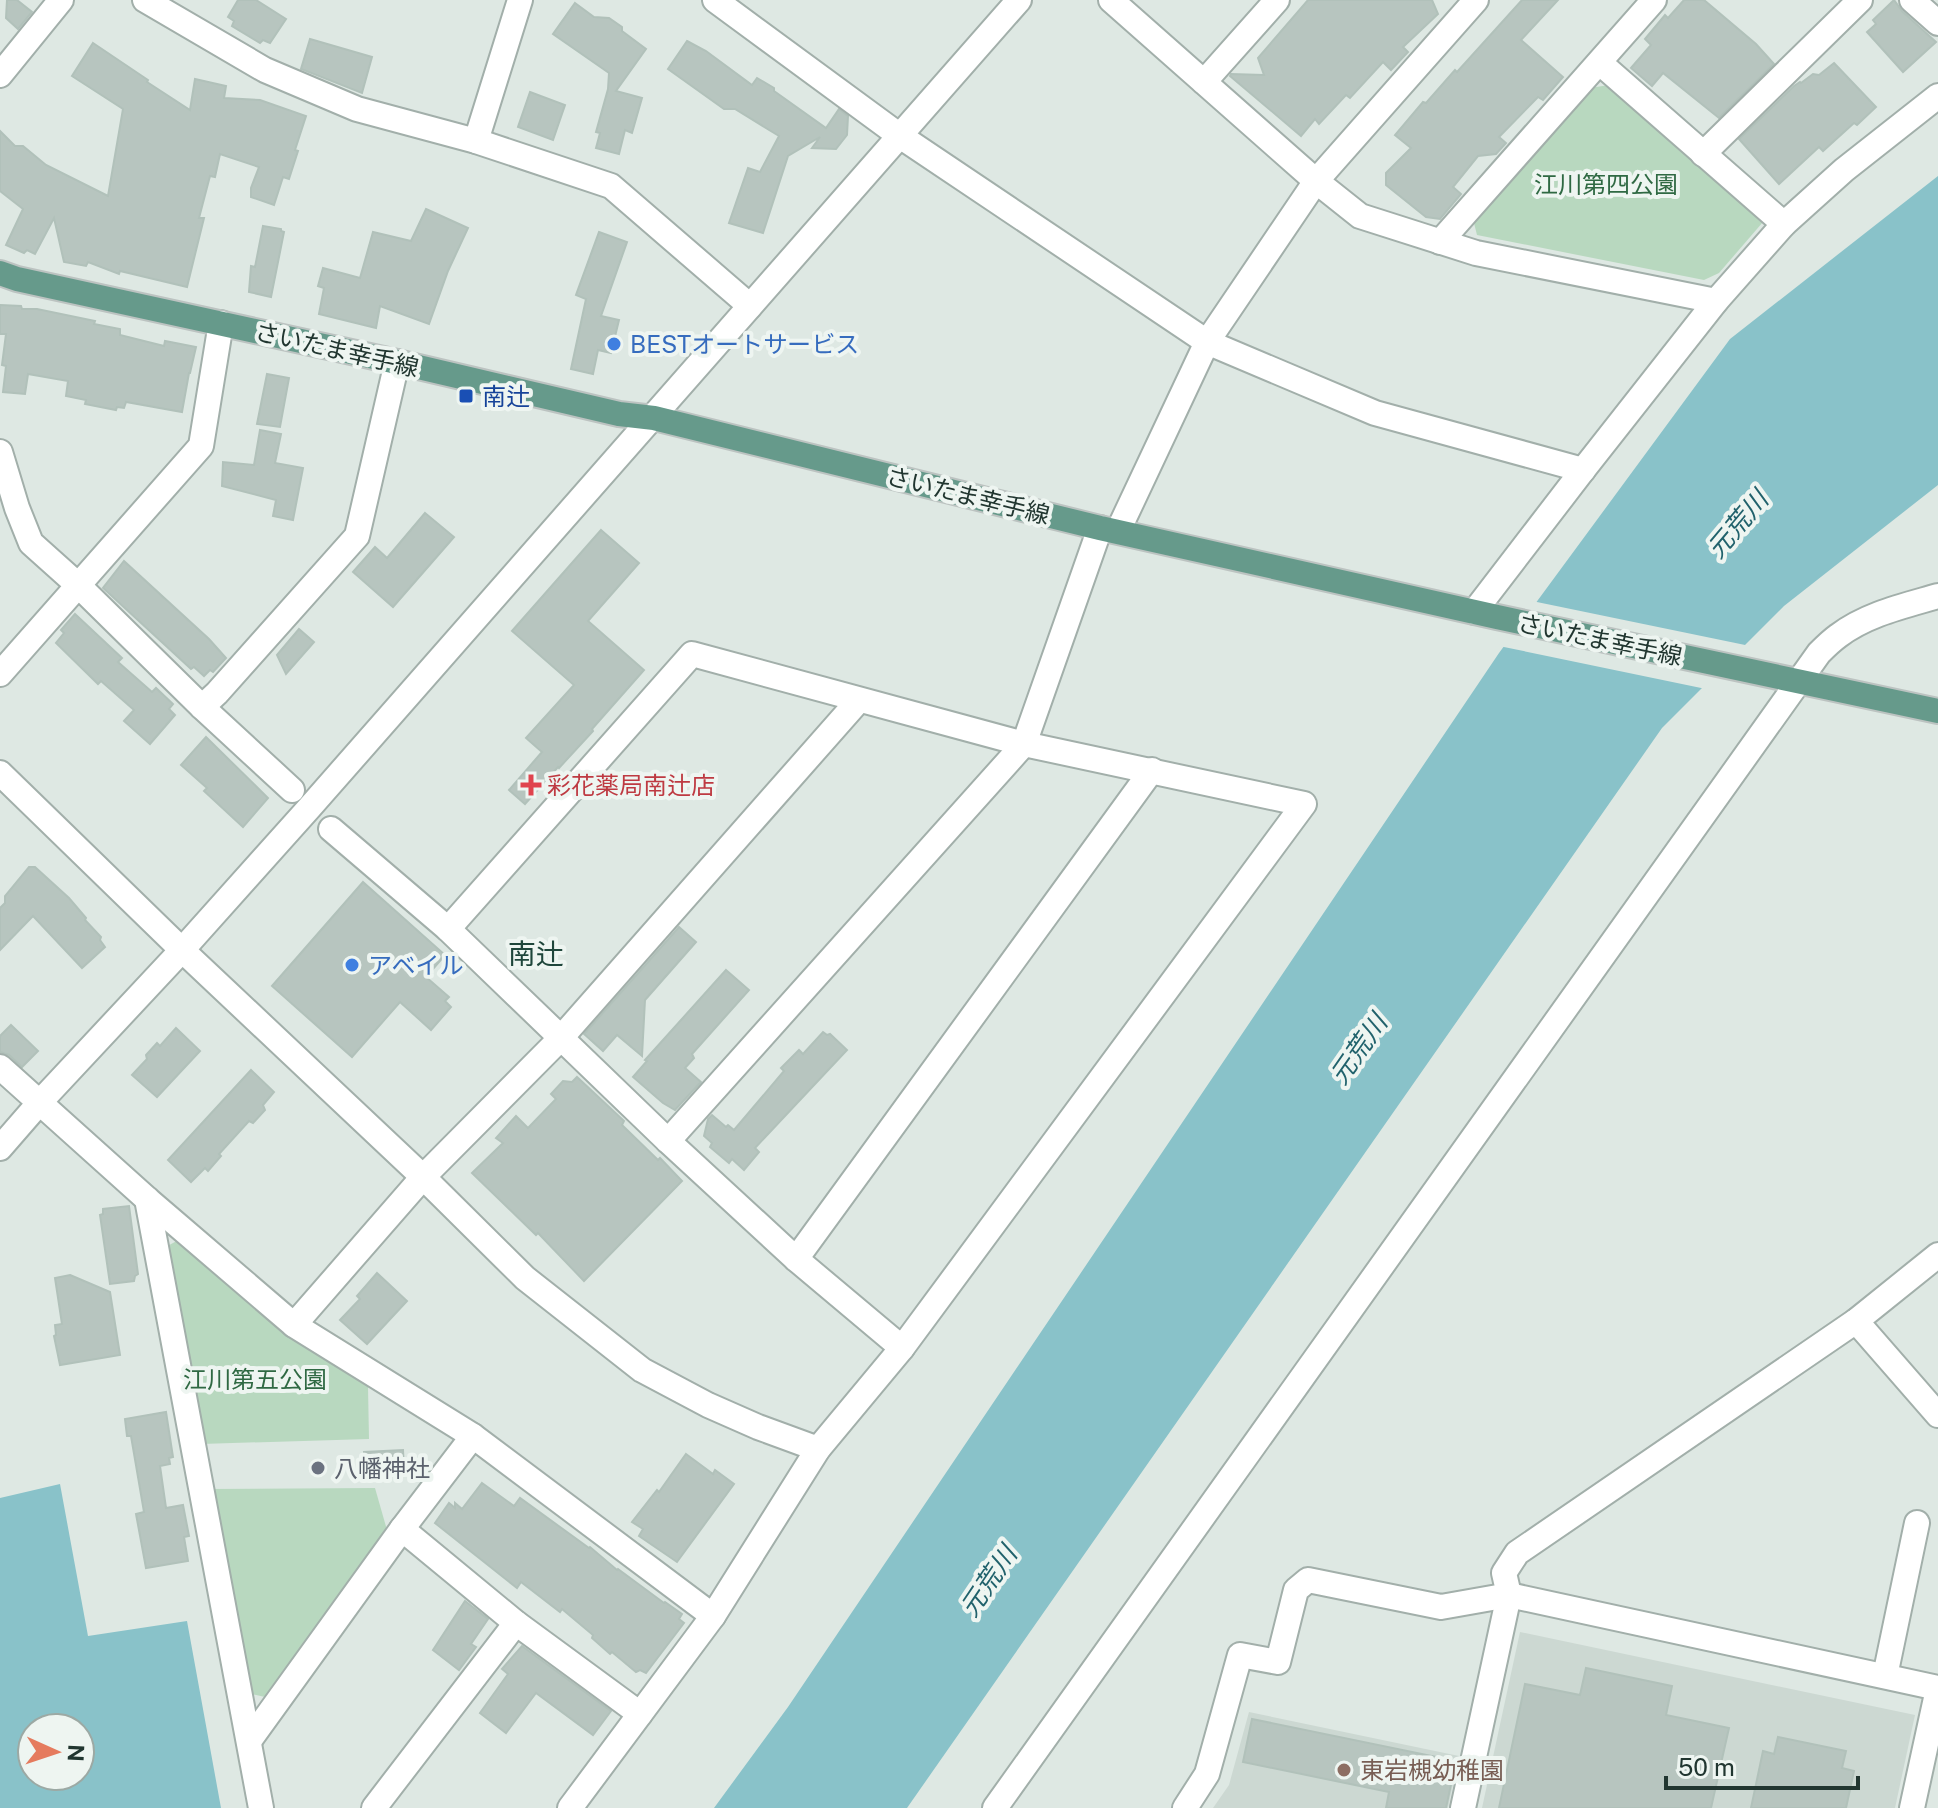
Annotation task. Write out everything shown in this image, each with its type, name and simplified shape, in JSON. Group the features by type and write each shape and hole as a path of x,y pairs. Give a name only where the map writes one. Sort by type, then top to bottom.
{"main road":[{"name":"さいたま幸手線","path":"0,273 619,414 654,418 1109,530 1486,615 1938,711"}],"street":[{"path":"0,75 61,0"},
{"path":"145,0 265,70 357,109 476,141 611,186 750,306"},
{"path":"476,141 520,0"},
{"path":"715,0 900,136 1207,342 1375,413 1583,470"},
{"path":"0,1148 182,950 654,418 1019,0"},
{"path":"1111,0 1360,216 1476,253 1716,301"},
{"path":"1204,82 1277,0"},
{"path":"668,1141 1024,744 1109,530 1207,342 1316,181 1476,0"},
{"path":"1440,242 1654,0"},
{"path":"1703,154 1860,0"},
{"path":"1912,0 1938,23"},
{"path":"1600,63 1784,224"},
{"path":"1486,615 1583,470 1716,301 1784,224 1844,170 1938,96"},
{"path":"0,674 201,446 221,323"},
{"path":"202,707 357,536 397,362"},
{"path":"0,452 31,543 292,790"},
{"path":"995,1808 1791,680 1838,635 1884,612 1938,596"},
{"path":"448,929 692,654 1024,744 1304,804 902,1348 818,1449 713,1616 570,1808"},
{"path":"294,1325 423,1177 560,1039 859,700"},
{"path":"796,1259 1152,770"},
{"path":"0,773 525,1278 642,1370 708,1405 818,1449"},
{"path":"331,829 448,929 560,1039 796,1259 902,1348"},
{"path":"0,1067 294,1325 473,1436 713,1616"},
{"path":"147,1199 261,1808"},
{"path":"1463,1808 1509,1595 1504,1573 1517,1553 1856,1321 1938,1255"},
{"path":"1856,1321 1938,1415"},
{"path":"249,1741 473,1436"},
{"path":"1885,1676 1917,1523"},
{"path":"402,1529 516,1623 640,1714"},
{"path":"1185,1808 1207,1774 1240,1655 1278,1662 1296,1590 1308,1580 1441,1607 1509,1595 1938,1689 1912,1808"},
{"path":"374,1808 516,1623"}],"shaded area":[{"path":"1520,1632 1915,1715 1895,1808 1482,1808"},
{"name":"東岩槻幼稚園","path":"1249,1712 1459,1756 1448,1808 1213,1808 1229,1785"}],"green space":[{"name":"江川第四公園","path":"1609,85 1763,222 1719,273 1704,280 1477,235 1474,223 1590,88"},
{"name":"江川第五公園","path":"182,1238 368,1387 369,1439 201,1444 164,1248"},
{"path":"375,1488 387,1530 265,1697 247,1693 208,1489"}],"water":[{"name":"元荒川","path":"1938,176 1938,485 1784,606 1662,728 907,1808 714,1808 788,1707 1499,653 1730,339"},
{"path":"60,1484 88,1636 187,1621 221,1808 0,1808 0,1498"}],"pier":[{"path":"1532,601 1750,646 1706,689 1499,646"}],"building":[{"path":"7,0 17,0 32,12 18,29 6,18"},
{"path":"238,0 256,0 286,19 270,43 263,40 260,43 232,26 234,21 228,17"},
{"path":"1308,0 1432,0 1438,14 1403,47 1408,52 1391,70 1383,62 1350,98 1346,95 1319,124 1315,119 1301,136 1230,76 1264,75 1258,58"},
{"path":"1522,0 1558,0 1521,40 1563,77 1543,100 1538,97 1499,137 1506,143 1496,154 1478,156 1453,187 1461,194 1440,219 1426,217 1386,185 1386,173 1411,148 1395,135"},
{"path":"1684,0 1704,0 1756,44 1774,64 1719,118 1663,73 1652,86 1631,68 1651,45 1645,39 1665,15 1668,18"},
{"path":"1894,0 1936,42 1903,72 1867,32 1876,24 1873,20"},
{"path":"575,3 594,17 609,18 646,49 616,91 642,98 632,133 625,130 619,154 596,148 600,133 596,132 608,89 609,73 553,34"},
{"path":"310,39 372,57 362,93 301,69"},
{"path":"687,41 752,85 757,78 774,88 826,128 839,109 848,116 847,135 836,149 812,148 820,137 788,156 763,233 729,223 748,168 760,172 779,136 735,109 724,109 668,69"},
{"path":"93,43 190,110 195,79 226,86 224,98 260,100 306,116 289,179 283,177 274,205 251,197 259,167 220,154 215,177 210,176 199,218 204,218 187,287 120,271 119,274 88,262 86,266 64,262 54,218 35,254 6,245 23,209 0,191 0,131 15,146 23,146 46,165 108,196 123,109 72,76"},
{"path":"1834,63 1876,107 1823,151 1819,147 1779,184 1739,139 1794,86 1813,74 1819,75"},
{"path":"530,92 565,105 553,140 518,127"},
{"path":"426,209 468,228 429,324 380,306 376,328 319,314 324,288 318,286 323,268 360,278 373,232 411,241"},
{"path":"263,226 284,232 271,297 249,292 251,266 255,267"},
{"path":"599,232 627,242 601,316 619,320 611,353 598,350 593,374 571,369 586,299 576,295"},
{"path":"0,305 21,306 22,309 37,309 95,321 94,324 120,329 120,335 164,346 165,341 196,347 182,412 126,402 124,408 117,407 116,410 85,404 86,400 66,396 68,381 28,374 25,394 3,392 6,334 0,334"},
{"path":"267,374 289,378 280,427 257,424"},
{"path":"260,430 281,434 275,463 303,468 293,520 273,516 276,500 222,486 223,462 254,465"},
{"path":"425,513 454,537 393,607 353,572 375,547 387,558"},
{"path":"601,530 639,563 588,621 644,670 525,804 509,790 542,752 526,738 574,685 512,631"},
{"path":"124,561 226,658 213,672 210,670 204,676 194,667 191,669 103,588"},
{"path":"75,614 122,658 118,662 152,692 156,688 173,704 169,709 175,715 150,744 124,721 134,710 101,681 98,684 56,643 64,633 61,630"},
{"path":"299,629 314,642 286,674 277,655"},
{"path":"206,737 268,798 243,827 181,765"},
{"path":"29,867 35,867 69,898 101,937 105,947 82,968 33,916 0,950 0,908 5,903 5,896"},
{"path":"363,882 445,955 426,977 449,997 445,1001 451,1007 431,1030 400,1002 352,1057 272,986"},
{"path":"679,927 696,942 645,1000 642,1056 617,1035 603,1051 584,1034"},
{"path":"726,970 749,990 692,1054 694,1058 685,1068 701,1082 675,1110 633,1077"},
{"path":"11,1025 38,1051 22,1067 9,1055 0,1052 0,1036"},
{"path":"176,1028 200,1051 157,1097 132,1075 157,1043 160,1046"},
{"path":"823,1032 830,1034 847,1050 755,1148 759,1152 744,1170 732,1159 729,1163 710,1147 712,1143 704,1136 708,1119 712,1115 734,1130 784,1071 781,1068 799,1050 803,1054"},
{"path":"251,1070 274,1092 263,1105 265,1110 253,1123 249,1121 208,1171 205,1168 191,1182 168,1160"},
{"path":"577,1077 624,1121 622,1125 682,1181 584,1281 538,1233 536,1235 472,1173 503,1143 496,1138 516,1116 528,1128 556,1099 551,1094 563,1081 572,1082"},
{"path":"129,1206 138,1274 134,1281 110,1284 100,1215 103,1209"},
{"path":"377,1273 407,1301 367,1344 340,1320 360,1299 357,1296"},
{"path":"70,1275 110,1292 120,1355 60,1365 54,1336 55,1325 62,1324 55,1278"},
{"path":"166,1412 173,1457 169,1458 170,1464 160,1466 166,1508 183,1505 189,1536 184,1537 188,1561 146,1568 136,1514 144,1512 131,1436 127,1436 125,1419"},
{"path":"403,1450 404,1470 365,1472 364,1452"},
{"path":"686,1454 713,1474 715,1470 734,1484 677,1562 639,1536 643,1529 632,1522 657,1490 659,1492"},
{"path":"482,1483 514,1506 520,1498 682,1614 679,1619 684,1623 646,1673 636,1672 612,1652 610,1654 562,1609 560,1612 521,1582 517,1588 435,1523 449,1503 455,1508 455,1503 462,1509"},
{"path":"465,1601 488,1619 471,1644 476,1647 459,1670 433,1650"},
{"path":"522,1646 611,1711 593,1735 536,1693 506,1733 480,1713 508,1674 502,1669"},
{"path":"1586,1668 1672,1686 1666,1715 1729,1728 1711,1808 1499,1808 1525,1684 1580,1695"},
{"path":"1252,1719 1456,1761 1446,1808 1386,1808 1389,1792 1243,1762"},
{"path":"1778,1737 1846,1751 1842,1768 1854,1771 1846,1808 1751,1808 1763,1751 1774,1754"}],"place":[{"name":"BESTオートサービス","path":"614,344"},
{"name":"南辻","path":"466,396"},
{"name":"彩花薬局南辻店","path":"531,785"},
{"name":"アベイル","path":"352,965"},
{"name":"八幡神社","path":"318,1468"},
{"name":"東岩槻幼稚園","path":"1344,1770"}],"district":[{"name":"南辻","path":"536,953"}]}
